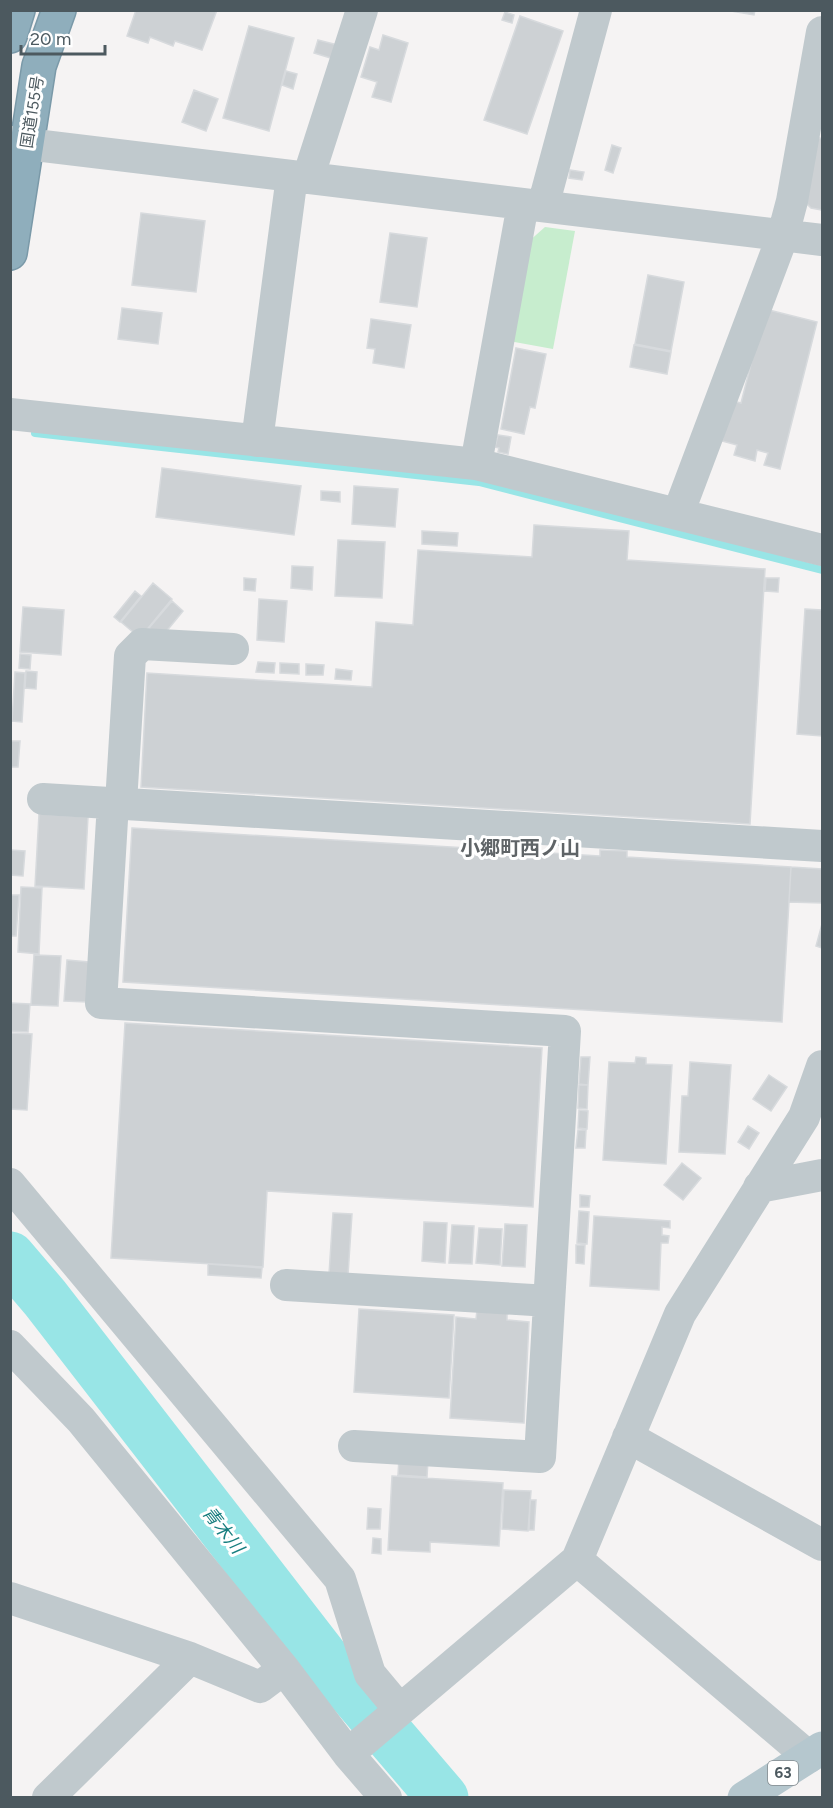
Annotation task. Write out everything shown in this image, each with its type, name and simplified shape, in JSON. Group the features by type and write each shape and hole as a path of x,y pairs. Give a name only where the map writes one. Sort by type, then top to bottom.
{"highway":[{"path":"10,36 18,10"},
{"name":"国道155号","path":"10,253 19,143 39,66 59,10"}],"main road":[{"name":"63","path":"744,1797 816,1752"}],"street":[{"path":"258,441 300,177 362,10"},
{"path":"476,464 533,205 596,10"},
{"path":"678,514 783,235 792,201 822,32"},
{"path":"19,143 822,240"},
{"path":"10,414 476,464 822,550"},
{"path":"233,649 142,644 130,656 101,1004 565,1031 540,1457 354,1446"},
{"path":"44,799 822,846"},
{"path":"356,1747 577,1560 680,1314 759,1187 813,1110 822,1066"},
{"path":"759,1187 822,1175"},
{"path":"10,1184 340,1579 370,1674 397,1713"},
{"path":"286,1285 549,1301"},
{"path":"10,1346 81,1420 284,1668 356,1747 386,1797"},
{"path":"628,1437 822,1545"},
{"path":"577,1560 816,1752"},
{"path":"10,1598 190,1658 260,1687 284,1668"},
{"path":"48,1797 190,1658"}],"green space":[{"path":"545,227 575,231 553,349 509,341 527,243"}],"building":[{"path":"136,10 217,10 202,50 175,41 173,46 150,37 148,43 127,36"},
{"path":"725,10 755,10 754,15"},
{"path":"505,12 514,15 512,23 502,20"},
{"path":"520,16 563,31 527,134 484,120"},
{"path":"249,26 294,38 269,131 223,118"},
{"path":"383,35 408,43 391,102 372,97 377,82 361,77 370,47 379,50"},
{"path":"318,40 338,45 334,59 314,53"},
{"path":"286,71 297,74 293,89 282,85"},
{"path":"194,90 218,99 206,131 182,122"},
{"path":"815,136 822,139 822,210 811,208 802,199"},
{"path":"612,145 621,148 613,173 605,170"},
{"path":"570,170 584,172 582,180 569,178"},
{"path":"141,213 205,221 196,292 132,285"},
{"path":"390,233 427,238 417,307 380,302"},
{"path":"648,275 684,282 671,351 635,344"},
{"path":"122,308 162,313 158,344 118,339"},
{"path":"765,309 817,322 780,469 764,465 768,453 757,450 755,461 734,455 737,445 722,441 732,401 741,403"},
{"path":"371,319 411,325 404,368 373,363 375,349 367,348"},
{"path":"634,345 671,352 667,374 630,367"},
{"path":"516,348 546,354 535,408 530,407 524,434 501,429"},
{"path":"498,435 511,437 508,454 498,452 499,448 495,447"},
{"path":"162,468 301,486 294,535 156,517"},
{"path":"354,486 398,489 395,527 352,524"},
{"path":"321,491 340,492 340,502 321,500"},
{"path":"534,525 629,531 627,560 765,569 750,824 141,787 147,673 372,687 376,622 413,625 418,550 532,557"},
{"path":"422,531 458,533 457,546 422,544"},
{"path":"338,540 385,542 382,598 335,596"},
{"path":"292,566 313,567 312,590 291,588"},
{"path":"244,578 256,579 255,591 244,590"},
{"path":"766,578 779,578 778,592 765,591"},
{"path":"153,583 172,599 140,638 121,622"},
{"path":"135,591 141,596 120,622 114,617"},
{"path":"259,599 287,601 284,642 257,640"},
{"path":"172,601 183,611 161,638 149,628"},
{"path":"23,607 64,610 61,655 20,652"},
{"path":"805,609 822,610 822,736 797,734"},
{"path":"20,654 31,655 30,669 19,668"},
{"path":"258,662 275,663 274,673 256,672"},
{"path":"280,663 299,664 299,674 280,673"},
{"path":"306,664 324,665 323,675 306,675"},
{"path":"336,669 352,671 351,680 335,679"},
{"path":"26,671 37,672 36,689 25,688"},
{"path":"15,672 25,673 22,722 12,721"},
{"path":"10,741 20,741 18,767 10,767"},
{"path":"39,814 88,817 84,889 35,886"},
{"path":"132,828 600,856 600,850 627,851 627,857 791,867 782,1022 123,982"},
{"path":"10,850 25,851 23,876 10,875"},
{"path":"791,867 822,869 822,903 789,902"},
{"path":"21,887 42,888 39,954 18,952"},
{"path":"10,895 19,895 16,936 10,936"},
{"path":"822,924 822,948 816,946"},
{"path":"34,955 61,956 58,1006 31,1005"},
{"path":"67,960 89,962 87,1002 64,1001"},
{"path":"10,1003 30,1004 28,1032 10,1031"},
{"path":"125,1023 542,1048 533,1207 267,1191 263,1267 111,1258"},
{"path":"10,1033 32,1034 27,1110 10,1109"},
{"path":"581,1057 590,1057 588,1085 579,1084"},
{"path":"636,1057 646,1058 646,1064 672,1065 666,1164 603,1160 609,1062 635,1063"},
{"path":"690,1062 731,1065 725,1154 679,1152 682,1096 688,1096"},
{"path":"769,1075 787,1087 771,1111 753,1099"},
{"path":"579,1085 588,1085 587,1109 578,1108"},
{"path":"579,1110 588,1111 587,1129 578,1128"},
{"path":"748,1126 759,1133 749,1149 738,1142"},
{"path":"578,1130 586,1130 585,1148 576,1148"},
{"path":"682,1163 701,1178 683,1200 664,1185"},
{"path":"580,1195 590,1196 589,1207 580,1207"},
{"path":"579,1211 589,1212 587,1244 577,1243"},
{"path":"333,1213 352,1214 348,1275 329,1274"},
{"path":"594,1216 670,1221 670,1228 662,1227 662,1235 669,1236 668,1243 661,1243 659,1290 590,1286"},
{"path":"424,1222 447,1223 445,1263 422,1261"},
{"path":"505,1224 527,1225 525,1267 502,1266"},
{"path":"452,1225 474,1226 472,1264 449,1263"},
{"path":"479,1228 502,1229 500,1265 476,1263"},
{"path":"576,1245 585,1245 584,1264 576,1263"},
{"path":"208,1264 262,1268 261,1278 208,1275"},
{"path":"359,1309 454,1315 449,1398 354,1392"},
{"path":"477,1310 507,1312 507,1320 529,1322 524,1423 450,1418 456,1317 476,1319"},
{"path":"399,1458 428,1460 427,1477 398,1475"},
{"path":"392,1476 503,1483 499,1546 430,1542 430,1552 388,1550"},
{"path":"504,1490 531,1491 528,1531 502,1529"},
{"path":"530,1500 536,1500 534,1530 529,1530"},
{"path":"368,1508 381,1509 380,1529 367,1529"},
{"path":"373,1538 381,1539 381,1554 372,1553"}],"waterway":[{"path":"35,433 479,482 822,570"},
{"name":"青木川","path":"10,1257 45,1298 326,1661 443,1798"}],"district":[{"name":"小郷町西ノ山","path":"520,848"}]}
